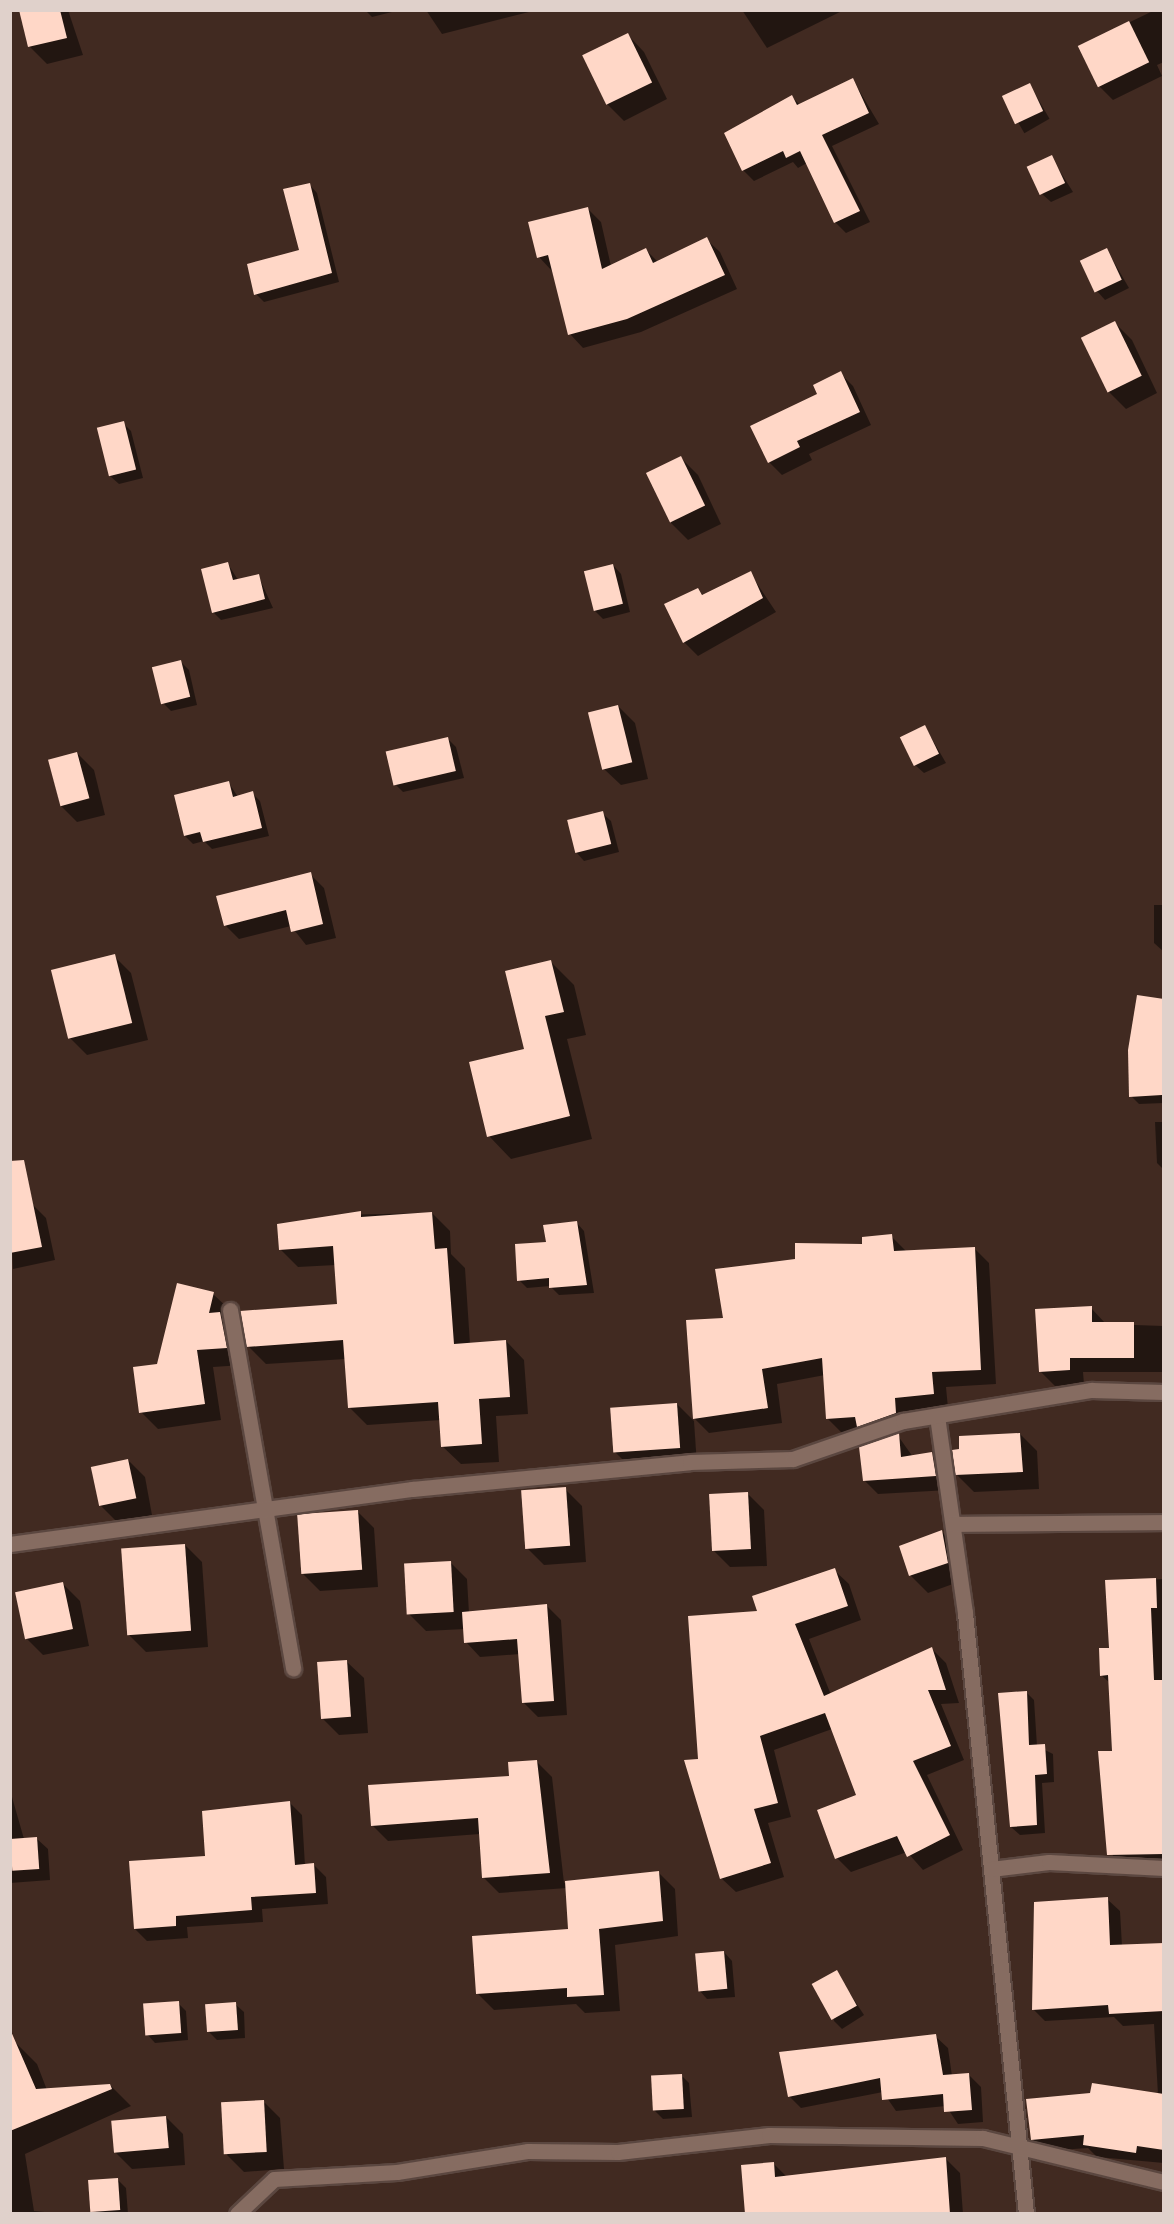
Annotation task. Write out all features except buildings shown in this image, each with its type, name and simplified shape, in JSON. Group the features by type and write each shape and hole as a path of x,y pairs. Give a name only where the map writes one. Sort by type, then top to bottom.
{"street":[{"path":"230,1310 293,1668"},
{"path":"10,1544 263,1506 690,1462 793,1459 903,1421 1091,1390 1164,1392"},
{"path":"938,1416 953,1524 1023,2149 1026,2214"},
{"path":"953,1524 1164,1522"},
{"path":"991,1869 1049,1862 1164,1868"},
{"path":"237,2214 274,2179 397,2172 528,2151 618,2152 805,2134 983,2138 1164,2182"}]}
